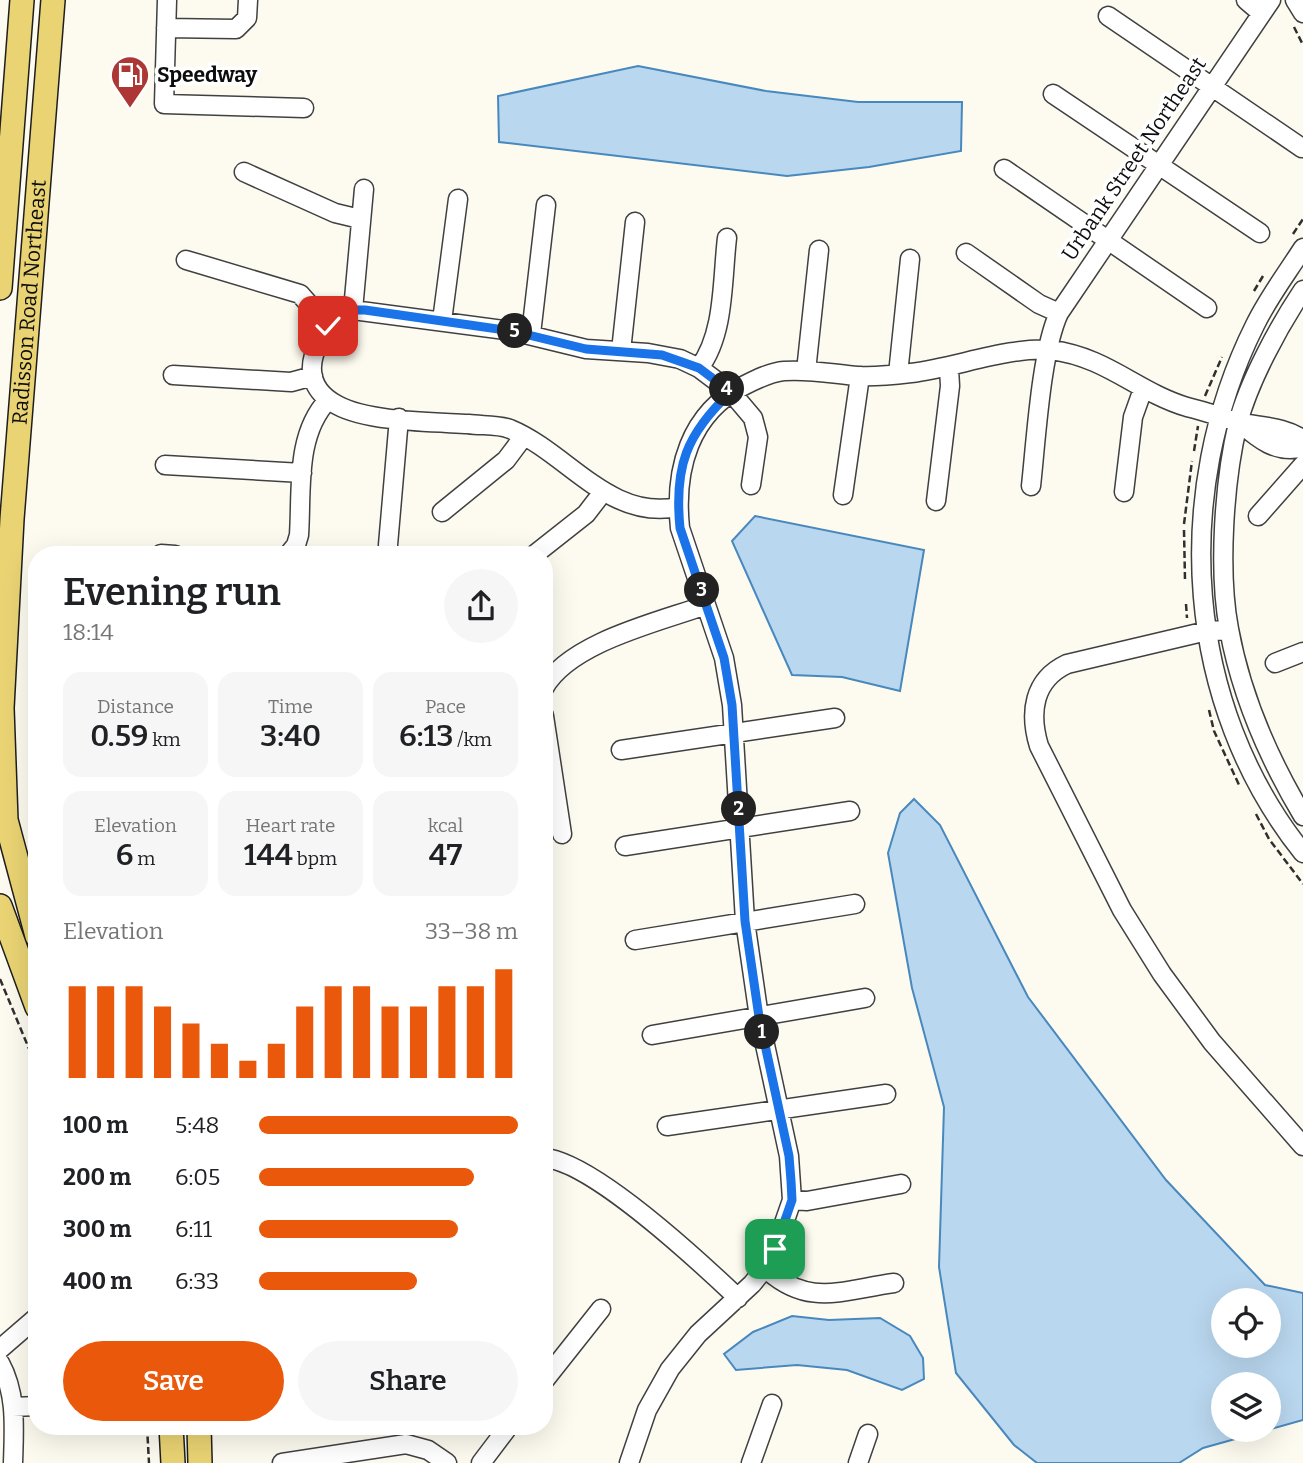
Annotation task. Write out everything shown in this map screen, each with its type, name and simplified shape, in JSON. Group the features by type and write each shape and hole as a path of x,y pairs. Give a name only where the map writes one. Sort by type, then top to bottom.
{"main road":[{"name":"Radisson Road Northeast","path":"0,288 22,0"},
{"name":"Radisson Road Northeast","path":"28,902 6,820 2,708 12,519 53,0"},
{"path":"0,906 28,982"},
{"path":"171,1435 173,1463"},
{"path":"199,1435 200,1463"}],"street":[{"path":"167,0 164,104 304,108"},
{"path":"166,28 236,29 247,18 248,0"},
{"path":"1246,0 1265,6"},
{"path":"1295,0 1303,13"},
{"name":"Urbank Street Northeast","path":"1031,486 1054,324 1059,313 1265,6"},
{"path":"1108,16 1302,148"},
{"path":"1053,93 1260,233"},
{"path":"1004,169 1207,308"},
{"path":"244,172 335,213 360,219"},
{"path":"353,310 364,189"},
{"path":"442,321 457,200"},
{"path":"531,334 546,205"},
{"path":"621,351 635,222"},
{"path":"699,368 707,358 716,330 727,238"},
{"path":"1303,248 1255,324 1219,416 1203,491 1199,565 1207,631 1232,728 1270,805 1303,853"},
{"path":"806,371 819,250"},
{"path":"966,253 1039,304 1059,313"},
{"path":"898,374 910,259"},
{"path":"186,260 300,295 328,326"},
{"path":"1303,290 1264,358 1238,422 1224,533 1229,630 1249,702 1263,738 1303,816"},
{"path":"678,507 639,509 603,492 557,455 506,428 399,418 350,410 328,400 313,376 313,351 328,326 353,310 531,334 586,349 662,355 699,368 731,392 747,409 758,438 751,485"},
{"path":"629,1463 647,1410 670,1369 698,1334 765,1268 775,1249 792,1200 789,1156 759,1017 745,921 734,733 724,658 680,528 678,507 686,447 699,424 731,392 783,370 860,376 898,374 1050,350 1114,369 1143,388 1174,403 1238,422 1280,430 1303,440"},
{"path":"936,501 950,386 949,368"},
{"path":"173,375 291,382 313,376"},
{"path":"843,495 860,376"},
{"path":"1124,492 1133,417 1143,388"},
{"path":"295,546 299,536 302,473 308,432 313,419 328,400"},
{"path":"388,545 399,418"},
{"path":"1238,422 1261,442 1294,450 1303,447"},
{"path":"442,512 506,460 524,436"},
{"path":"165,465 302,473"},
{"path":"1258,516 1303,465"},
{"path":"545,546 586,514 603,492"},
{"path":"553,676 588,651 651,624 706,605"},
{"path":"1229,630 1207,631 1067,664 1054,670 1037,693 1034,729 1038,746 1138,937 1212,1042 1303,1146"},
{"path":"1275,663 1303,652"},
{"path":"621,750 835,718"},
{"path":"553,777 562,834"},
{"path":"625,846 850,811"},
{"path":"635,940 855,904"},
{"path":"652,1035 865,998"},
{"path":"667,1126 886,1094"},
{"path":"553,1161 579,1168 670,1236 737,1298"},
{"path":"792,1200 807,1201 901,1184"},
{"path":"765,1268 786,1286 813,1294 894,1283"},
{"path":"553,1369 600,1309"},
{"path":"0,1349 28,1325"},
{"path":"0,1363 6,1374 13,1407 13,1463 0,1462"},
{"path":"751,1463 772,1404"},
{"path":"13,1407 28,1406"},
{"path":"858,1463 868,1434"},
{"path":"481,1463 502,1435"},
{"path":"282,1463 406,1444 428,1450 447,1463"}],"path":[{"path":"0,979 28,1046"},
{"path":"147,1435 149,1463"}],"water":[{"path":"638,66 766,91 858,102 962,102 961,151 869,167 787,176 499,142 498,96"},
{"path":"755,516 924,550 900,691 842,677 792,675 732,541"},
{"path":"914,799 940,825 1028,997 1166,1180 1265,1285 1279,1288 1211,1288 1211,1358 1281,1358 1281,1288 1303,1293 1303,1420 1281,1426 1281,1372 1211,1372 1211,1442 1224,1442 1203,1448 1179,1463 1037,1463 1014,1445 956,1373 939,1267 944,1107 912,988 888,853 900,813"},
{"path":"792,1316 829,1320 880,1318 910,1336 923,1358 924,1379 902,1390 847,1370 797,1365 736,1370 724,1354 753,1332"}],"place":[{"name":"Speedway","path":"130,109"}],"route":[{"path":"328,326 353,310 365,310 531,334 586,349 662,355 680,359 699,368 731,392 699,424 686,447 681,466 678,507 680,528 724,658 732,705 745,921 759,1017 789,1156 791,1181 792,1200 775,1249"}]}
